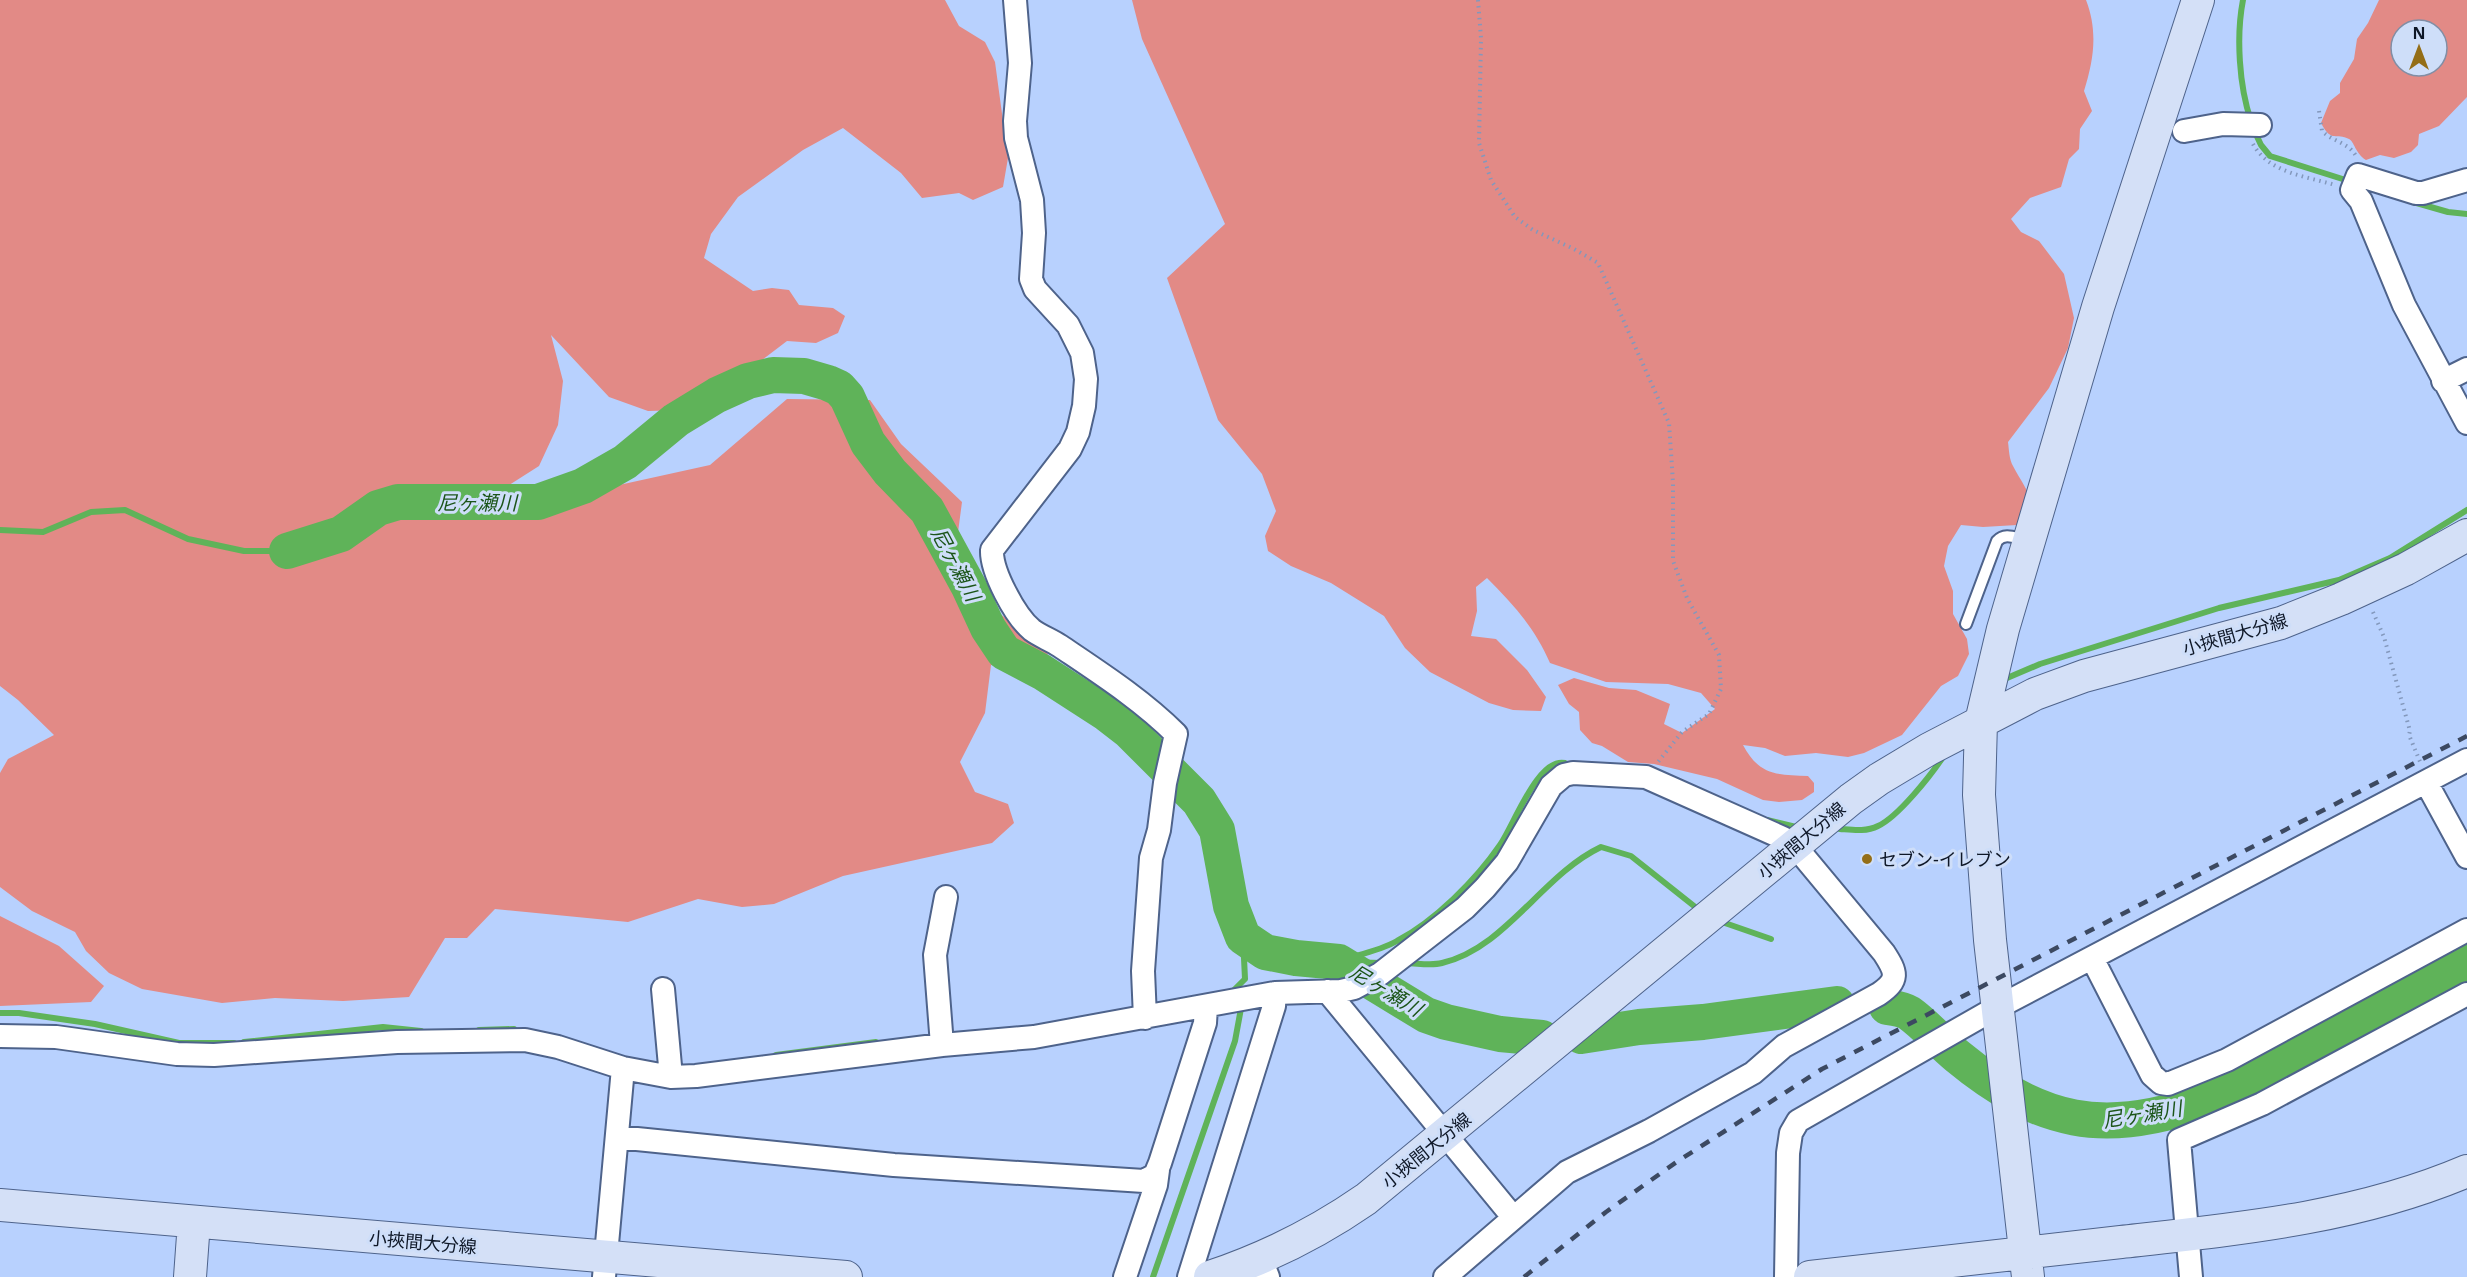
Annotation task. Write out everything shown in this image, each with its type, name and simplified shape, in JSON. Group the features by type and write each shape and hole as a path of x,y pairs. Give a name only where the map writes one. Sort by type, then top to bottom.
{"main road":[{"path":"2027,1265 1989,929 1978,763 1981,722 1992,668 2098,308 2198,0"},
{"name":"小挾間大分線","path":"1210,1277 1265,1268 1379,1189 1794,846 1879,779 1929,748 2020,700 2058,685 2112,668 2255,631 2315,610 2406,569 2467,535"},
{"path":"1810,1277 2027,1265 2186,1235 2272,1225 2337,1212 2416,1190 2467,1172"},
{"name":"小挾間大分線","path":"0,1205 194,1222 605,1267 846,1277"},
{"path":"190,1277 194,1222"}],"street":[{"path":"1015,0 1020,63 1015,121 1016,138 1032,200 1034,233 1031,279 1035,289 1068,325 1082,353 1086,379 1084,406 1078,432 1070,449 992,550 992,561 1017,613 1032,630 1055,642 1156,714 1176,734 1165,783 1149,886 1143,971 1145,1018"},
{"path":"2184,131 2212,125 2251,125"},
{"path":"2467,180 2423,193 2355,183 2404,305 2467,423"},
{"path":"2443,381 2467,369"},
{"path":"1786,1277 1788,1153 1794,1126 1805,1116 1962,1026 2467,760"},
{"path":"0,1036 56,1037 177,1054 214,1055 397,1042 525,1040 558,1047 623,1068 671,1077 696,1076 942,1045 1034,1037 1266,995 1341,991 1363,985 1465,908 1500,871 1547,792 1564,775 1582,773 1646,777 1772,833 1794,846 1884,953 1894,972 1892,984 1879,994 1784,1046 1753,1073 1649,1131 1578,1165 1513,1217 1445,1277"},
{"path":"2428,781 2467,857"},
{"path":"942,1045 935,955 946,897"},
{"path":"2092,958 2152,1076 2161,1083 2168,1084 2227,1060 2467,930"},
{"path":"663,989 671,1077"},
{"path":"1327,992 1513,1217"},
{"path":"2191,1277 2179,1140 2262,1104 2467,994"},
{"path":"1189,1277 1274,1006 1266,995"},
{"path":"1125,1277 1156,1185 1158,1170 1204,1023 1206,1007"},
{"path":"605,1267 623,1068"},
{"path":"617,1137 894,1165 1139,1181 1150,1179 1158,1170"}],"lane":[{"path":"1966,624 1997,541 2002,536 2029,541"}],"path":[{"path":"1478,0 1481,38 1479,143 1491,180 1515,217 1533,230 1575,249 1598,263 1669,423 1673,483 1673,561 1687,598 1719,655 1721,689 1709,714 1682,732 1646,777"},
{"path":"2251,125 2257,152 2272,165 2355,183 2358,160 2350,147 2334,140 2322,131 2319,111"},
{"path":"2362,590 2384,637 2410,731 2409,735 2428,781"}],"shaded area":[{"path":"0,0 945,0 959,26 985,42 995,62 1008,158 1003,187 973,200 959,193 922,198 901,173 843,128 803,150 738,197 711,234 704,258 753,291 772,288 789,290 799,305 833,308 845,316 838,333 816,343 787,341 736,380 684,410 648,411 609,397 551,335 563,381 558,425 539,466 500,491 535,494 610,487 710,465 787,399 870,400 901,444 962,502 952,578 1042,645 1053,663 1034,668 991,665 985,713 960,762 975,792 1008,804 1014,823 992,843 843,876 774,904 742,907 698,899 628,922 495,909 467,938 445,938 409,997 343,1001 275,998 222,1003 142,989 109,973 86,951 75,932 32,911 0,887 0,773 8,759 54,735 0,686"},
{"path":"1132,0 2086,0 2092,23 2093,45 2084,91 2092,111 2080,129 2079,149 2069,159 2061,187 2030,198 2011,219 2021,232 2039,241 2064,274 2074,318 2068,348 2049,388 2008,442 2012,463 2028,495 2028,509 2017,525 1983,527 1961,525 1948,546 1944,566 1953,591 1953,614 1967,639 1969,654 1958,676 1941,686 1902,735 1864,753 1848,757 1816,753 1785,756 1765,748 1743,745 1762,768 1778,774 1808,776 1814,783 1814,792 1802,800 1779,802 1763,800 1717,779 1654,764 1628,762 1602,746 1592,743 1580,730 1579,712 1569,704 1558,685 1574,678 1609,688 1636,690 1670,704 1664,724 1682,733 1715,709 1701,693 1668,684 1606,682 1550,663 1523,617 1487,578 1476,587 1477,611 1471,636 1496,639 1527,670 1546,697 1541,711 1513,710 1489,703 1430,672 1405,648 1384,616 1331,583 1291,566 1268,551 1265,536 1276,511 1262,474 1218,420 1167,278 1225,224 1142,39"},
{"path":"2379,0 2467,0 2467,97 2439,126 2419,134 2418,145 2411,152 2394,158 2380,155 2366,160 2359,154 2351,140 2331,135 2321,123 2330,101 2340,93 2340,83 2354,59 2357,39"},
{"path":"0,916 59,946 104,986 91,1002 0,1006"}],"waterway":[{"path":"2243,0 2240,29 2241,77 2251,121"},
{"path":"2254,130 2261,145 2270,156 2352,182"},
{"path":"2413,202 2448,212 2467,214"},
{"name":"尼ヶ瀬川","path":"287,551 341,534 378,508 398,502 538,502 583,486 625,462 676,420 717,395 748,381 773,375 804,376 828,383 839,388 847,397 868,443 890,472 927,510 969,587 988,628 1004,652 1042,672 1107,714 1129,731 1199,801 1217,830 1231,906 1243,937 1265,952 1339,962 1426,1015 1446,1022 1500,1034 1542,1038"},
{"path":"0,530 43,532 91,512 125,510 188,539 244,551 287,551"},
{"path":"2000,681 2040,664 2219,608 2339,580 2390,558 2467,510"},
{"path":"1840,829 1869,829 1886,821 1914,795 1943,757"},
{"path":"1345,959 1371,952 1411,933 1454,899 1500,845 1536,781 1545,770 1555,764 1565,763"},
{"path":"1767,820 1796,827"},
{"path":"1405,963 1438,964 1465,955 1505,927 1580,859 1601,847 1631,856 1694,906"},
{"path":"1722,922 1771,939"},
{"path":"1233,991 1245,979 1243,937"},
{"name":"尼ヶ瀬川","path":"1887,1007 1909,1013 1957,1056 2016,1097 2045,1110 2074,1118 2104,1121 2136,1119 2205,1101 2467,961"},
{"path":"1339,962 1383,963"},
{"path":"1153,1277 1235,1041 1242,1003"},
{"name":"尼ヶ瀬川","path":"1581,1036 1837,1004"},
{"path":"0,1013 19,1013 95,1024 179,1043 234,1043"},
{"path":"244,1042 383,1027 421,1031"},
{"path":"479,1030 514,1029"},
{"path":"776,1055 876,1042"}],"railway":[{"path":"1524,1277 1606,1212 1678,1161 1822,1069 2467,736"}],"place":[{"name":"セブン-イレブン","path":"1867,859"}]}
